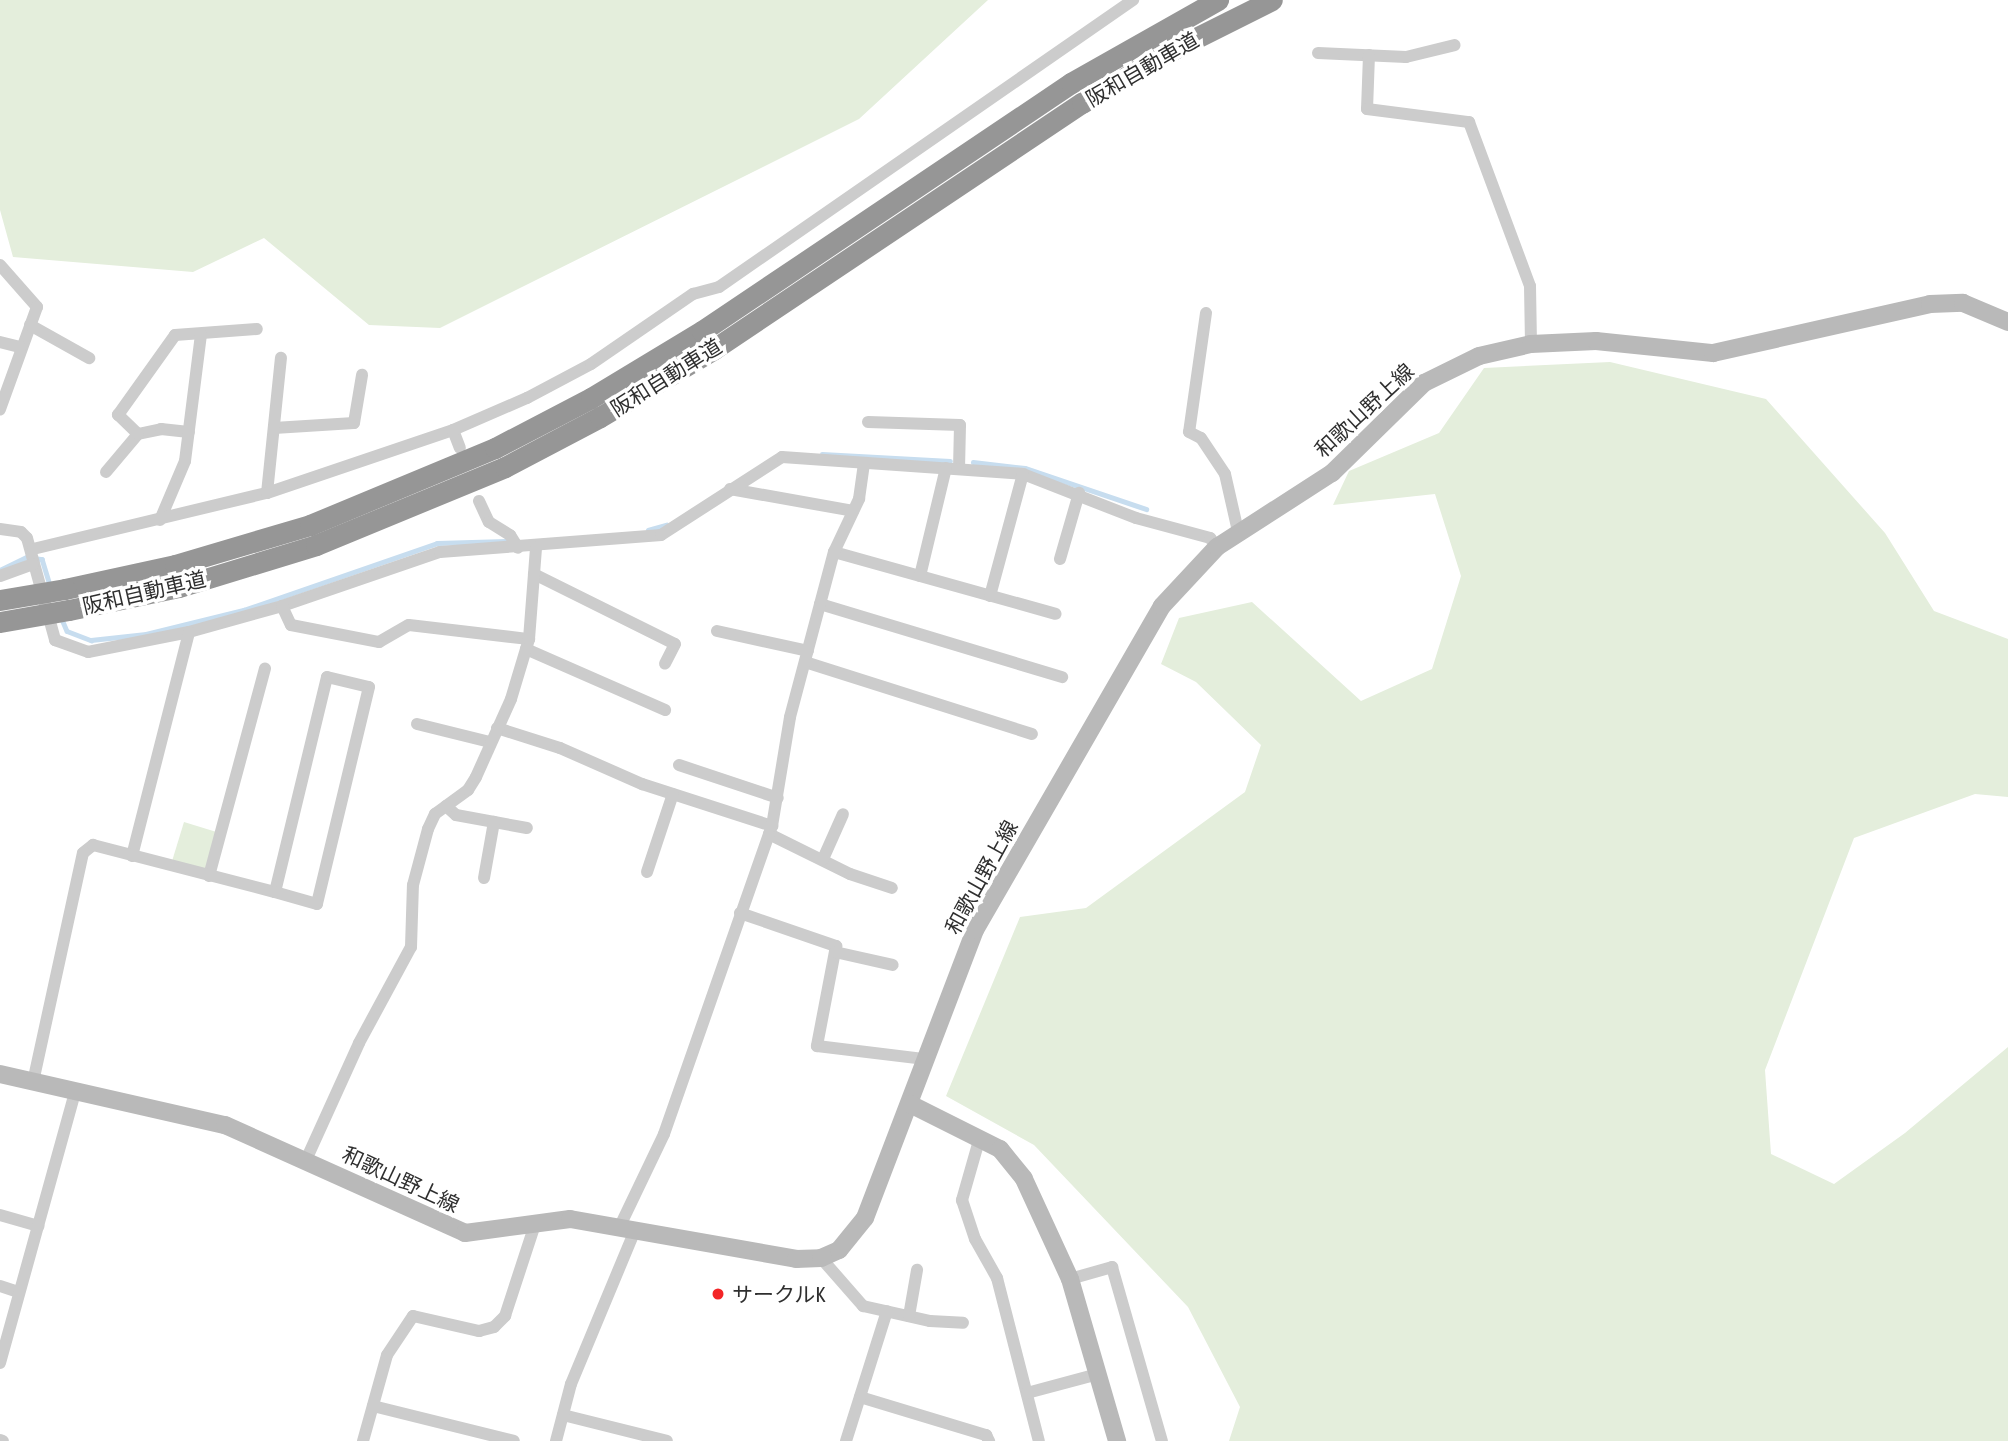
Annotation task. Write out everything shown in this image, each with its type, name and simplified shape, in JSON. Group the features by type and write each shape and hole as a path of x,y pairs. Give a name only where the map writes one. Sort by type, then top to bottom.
{"highway":[{"name":"阪和自動車道","path":"0,622 175,565 310,525 409,487 507,442 591,398 702,331 1071,83 1218,0"},
{"name":"阪和自動車道","path":"0,600 67,599 179,587 316,545 505,467 600,417 714,349 1082,103 1168,52 1272,0"}],"main road":[{"name":"和歌山野上線","path":"0,1074 225,1125 465,1233 570,1219 628,1227 796,1259 821,1258 838,1250 865,1218 975,930 1146,631 1181,584 1217,547 1332,473 1424,383 1479,356 1531,344 1596,341 1713,353 1930,304 1963,303 2008,322"},
{"path":"910,1104 1000,1149 1024,1179 1070,1279 1117,1441"}],"street":[{"path":"0,576 33,557 160,520 267,493 453,430 592,365 692,294 719,287 1133,0"},
{"path":"1318,52 1419,56 1455,46"},
{"path":"1369,55 1367,109 1469,122 1530,286 1531,344"},
{"path":"0,265 37,307 20,347 0,409"},
{"path":"1206,313 1189,432 1201,438 1225,474 1238,531"},
{"path":"30,325 89,358"},
{"path":"138,434 118,415 175,335 257,329"},
{"path":"160,520 186,461 201,334"},
{"path":"0,342 20,347"},
{"path":"267,493 281,358"},
{"path":"274,428 354,423 362,376"},
{"path":"868,422 960,425 952,468 920,576"},
{"path":"106,472 138,434 161,429 189,432"},
{"path":"453,430 460,448"},
{"path":"0,527 21,532 33,557 48,625 55,640 89,652 189,632 282,606 440,552 516,544 536,547 661,535 730,488 782,457 1023,474 1079,493 1136,517 1210,538 1217,547"},
{"path":"556,1441 628,1227 664,1134 771,830 790,717 835,552 853,510 864,463"},
{"path":"990,596 1023,474"},
{"path":"730,488 853,510"},
{"path":"1060,559 1079,493"},
{"path":"479,501 495,528 516,544"},
{"path":"306,1160 359,1043 411,947 413,885 435,814 468,790 497,728 527,644 536,547"},
{"path":"835,552 1056,614"},
{"path":"534,574 675,644 665,664"},
{"path":"820,604 1062,677"},
{"path":"282,606 290,625 379,642 410,625 527,644 665,710"},
{"path":"0,630 48,625"},
{"path":"718,631 806,657 1032,734"},
{"path":"132,856 189,632"},
{"path":"209,876 265,668"},
{"path":"33,1082 83,853 93,845 317,904 369,687 327,677 275,892"},
{"path":"418,724 490,742"},
{"path":"497,728 560,748 771,830 850,874 892,888"},
{"path":"679,765 778,798"},
{"path":"647,872 673,794"},
{"path":"446,806 456,815 527,828"},
{"path":"823,859 843,814"},
{"path":"484,878 494,822"},
{"path":"740,913 836,946 817,1046 925,1059"},
{"path":"835,952 893,965"},
{"path":"0,1363 75,1092"},
{"path":"980,1137 962,1200 975,1239 997,1278 1039,1441"},
{"path":"0,1215 38,1226"},
{"path":"363,1441 387,1355 413,1316 479,1331 494,1327 505,1316 535,1224"},
{"path":"821,1258 854,1301 909,1316 963,1323"},
{"path":"1070,1279 1112,1267 1162,1441"},
{"path":"909,1316 917,1270"},
{"path":"0,1286 19,1292"},
{"path":"846,1441 887,1311"},
{"path":"1027,1393 1098,1374"},
{"path":"860,1396 986,1436 989,1441"},
{"path":"373,1406 514,1441"},
{"path":"563,1415 667,1441"}],"green space":[{"path":"0,0 988,0 859,119 440,328 369,325 264,238 193,272 13,257 0,210"},
{"path":"1610,362 1766,399 1885,533 1934,611 2008,639 2008,797 1975,794 1854,838 1765,1070 1771,1154 1834,1184 1905,1133 2008,1047 2008,1441 1229,1441 1240,1407 1188,1307 1034,1145 946,1096 1020,917 1086,908 1245,792 1261,745 1196,682 1161,664 1179,618 1252,602 1361,701 1432,669 1461,576 1435,494 1333,505 1349,471 1439,433 1484,368"},
{"path":"184,822 217,832 205,870 172,860"}],"waterway":[{"path":"822,454 950,461"},
{"path":"973,462 1025,468 1146,509"},
{"path":"648,530 666,525"},
{"path":"61,617 67,631 91,640 146,634 244,610 437,543 506,541"},
{"path":"0,570 27,557 42,559 50,586"}],"place":[{"name":"サークルK","path":"718,1294"}]}
